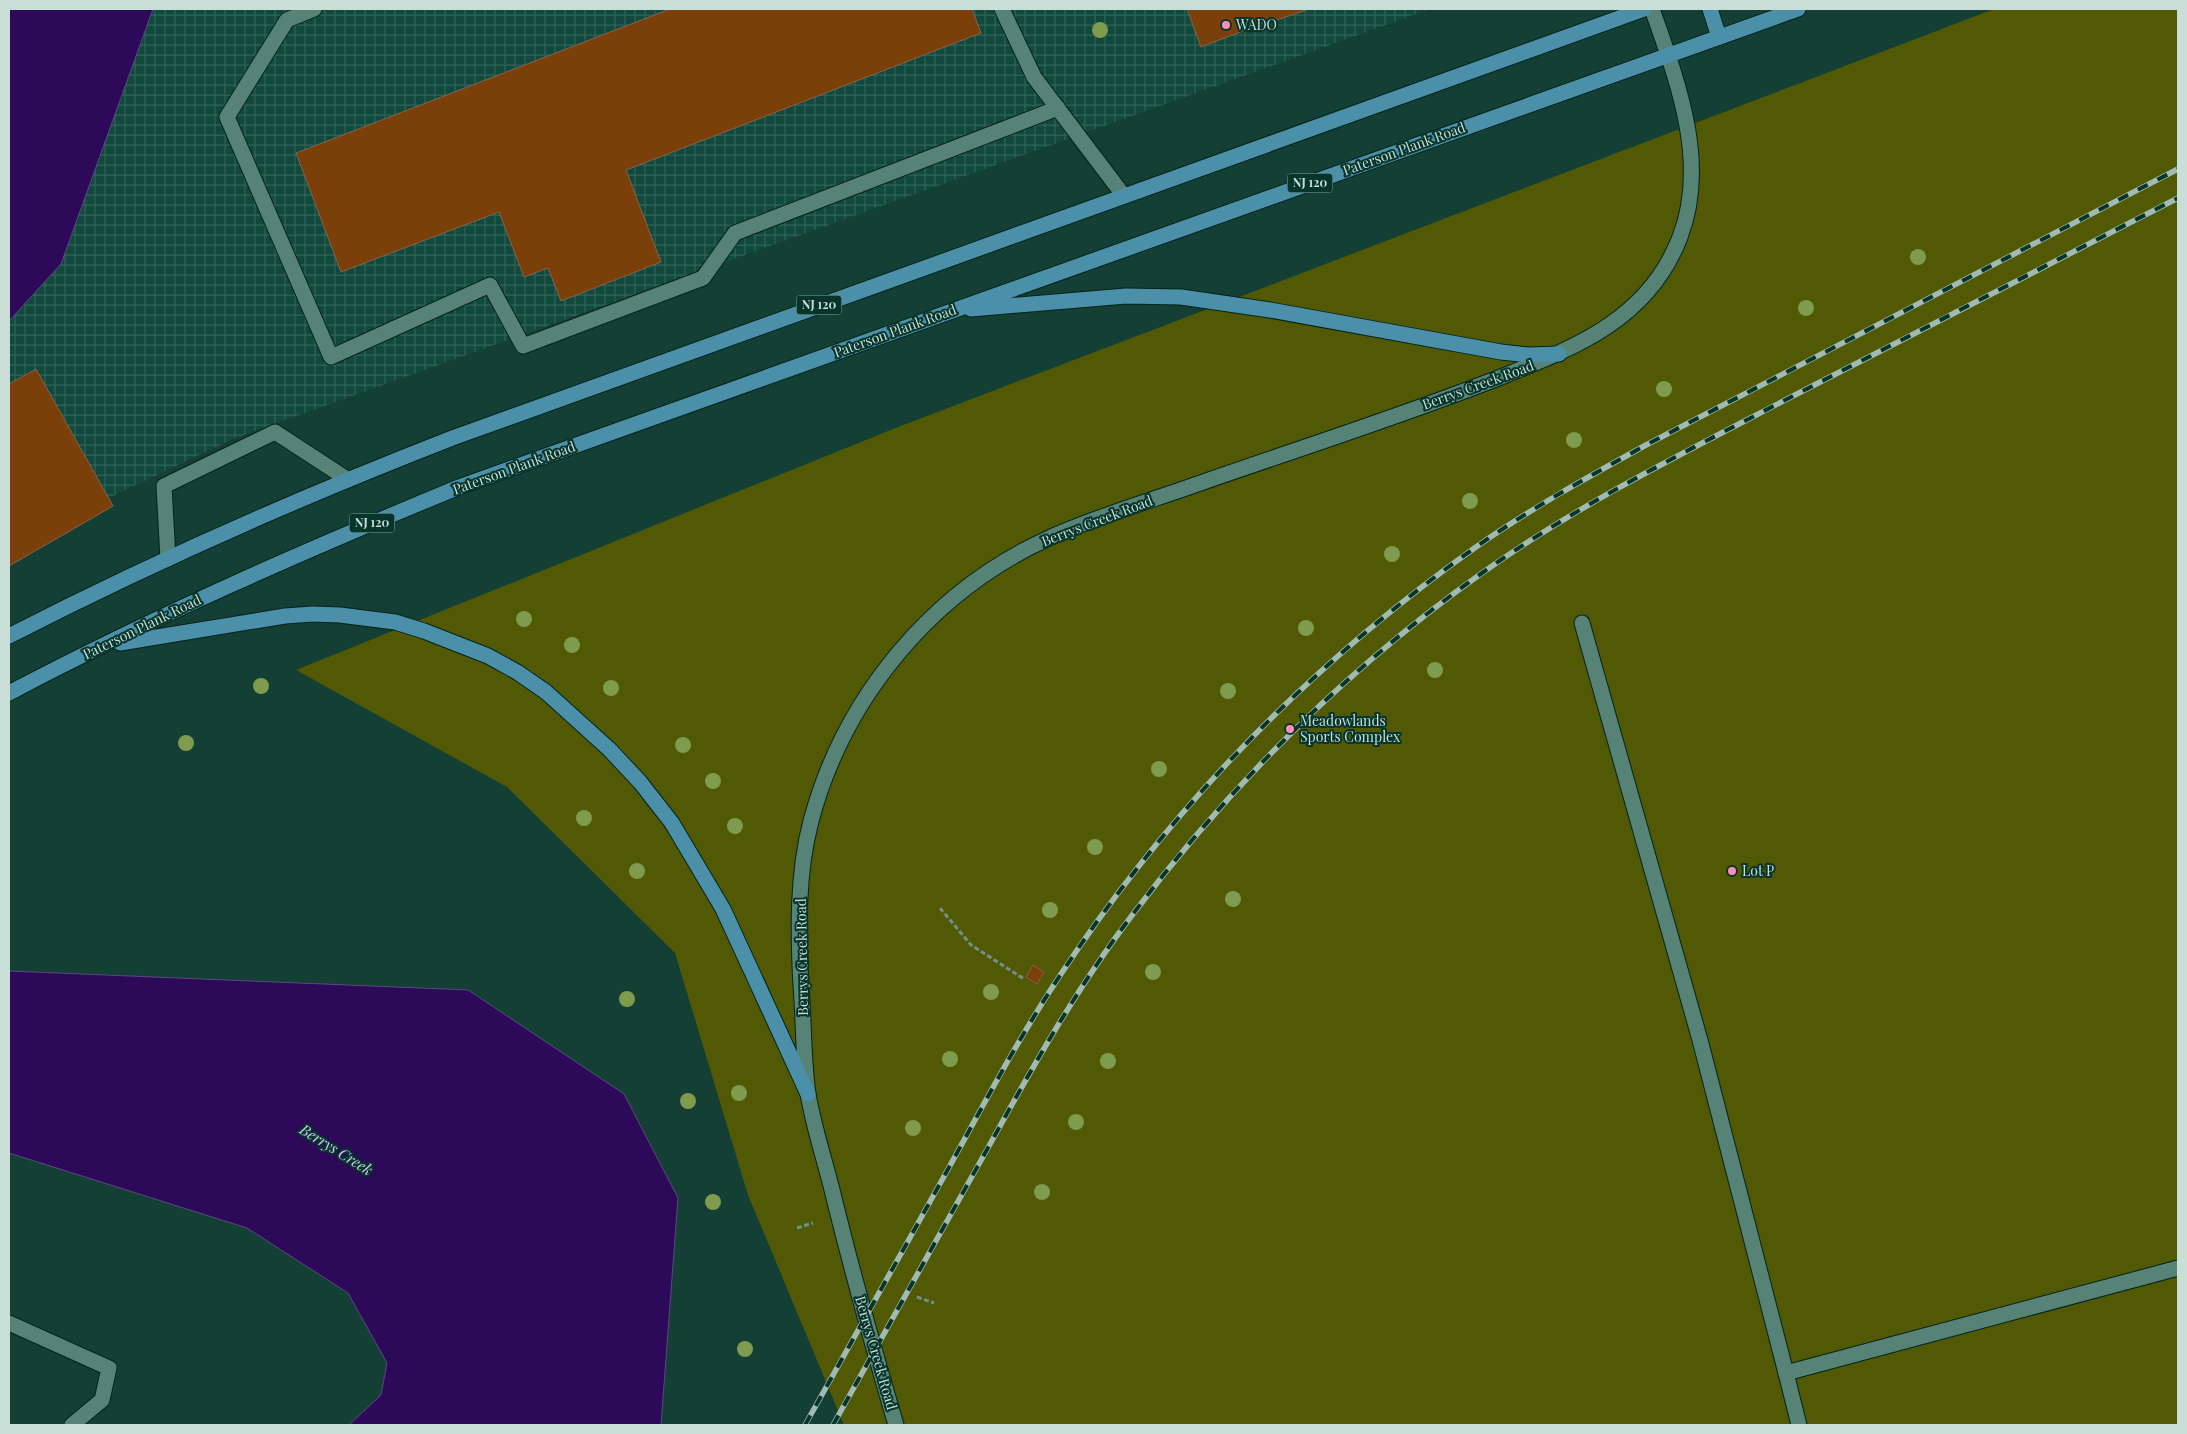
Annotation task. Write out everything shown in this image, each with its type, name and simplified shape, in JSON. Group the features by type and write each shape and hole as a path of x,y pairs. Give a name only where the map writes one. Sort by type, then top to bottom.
{"main road":[{"name":"NJ 120","path":"9,636 168,559 347,480 525,411 1644,9"},
{"path":"1710,9 1720,37"},
{"name":"Paterson Plank Road","path":"9,693 101,646 277,563 459,488 1798,9"},
{"path":"951,311 1126,296 1181,296 1270,310 1500,352 1529,355 1559,354"},
{"path":"101,646 285,616 340,615 395,622 424,631 488,656 517,672 546,692 609,749 640,782 672,823 723,909 808,1094"}],"street":[{"path":"314,9 286,20 227,117 331,357 490,284 523,346 703,278 735,233 1058,108"},
{"path":"1002,9 1034,77 1124,196"},
{"name":"Berrys Creek Road","path":"896,1425 847,1249 808,1094 800,959 799,914 803,864 810,824 833,758 858,710 907,641 935,612 975,581 1048,538 1477,386 1559,354 1584,342 1612,324 1634,305 1653,284 1680,238 1690,196 1692,163 1686,117 1668,54 1652,9"},
{"path":"168,559 164,486 275,432 347,480"},
{"path":"1582,623 1700,1040 1799,1425"},
{"path":"1786,1373 2178,1268"},
{"path":"9,1323 109,1368 102,1400 72,1425"}],"path":[{"path":"940,908 971,945 1024,979"},
{"path":"917,1297 934,1303"}],"shaded area":[{"path":"153,9 1430,9 235,438 9,545 9,321 61,264"}],"green space":[{"name":"Meadowlands Sports Complex","path":"1994,9 2178,9 2178,1425 844,1425 748,1195 675,953 507,787 296,670 893,429"}],"water":[{"path":"9,9 153,9 61,264 9,321"},
{"name":"Berrys Creek","path":"9,971 468,990 624,1094 678,1198 661,1425 349,1425 381,1395 387,1363 348,1293 247,1228 9,1153"}],"building":[{"path":"670,9 972,9 981,33 626,170 661,262 561,301 548,268 524,277 499,212 341,272 296,153"},
{"name":"WADO","path":"1187,9 1309,9 1274,21 1274,19 1201,47"},
{"path":"36,369 113,506 9,566 9,384"},
{"path":"1033,965 1044,972 1037,984 1026,977"}],"railway":[{"path":"805,1425 1001,1073 1059,977 1102,915 1148,855 1196,798 1247,742 1301,690 1415,592 1496,533 1560,494 1646,445 2178,169"},
{"path":"833,1425 1022,1086 1093,969 1133,914 1210,819 1294,730 1339,688 1385,648 1482,573 1595,501 1713,437 2178,198"}],"place":[{"name":"WADO","path":"1226,25"},
{"name":"Meadowlands Sports Complex","path":"1290,729"},
{"name":"Lot P","path":"1732,871"}]}
